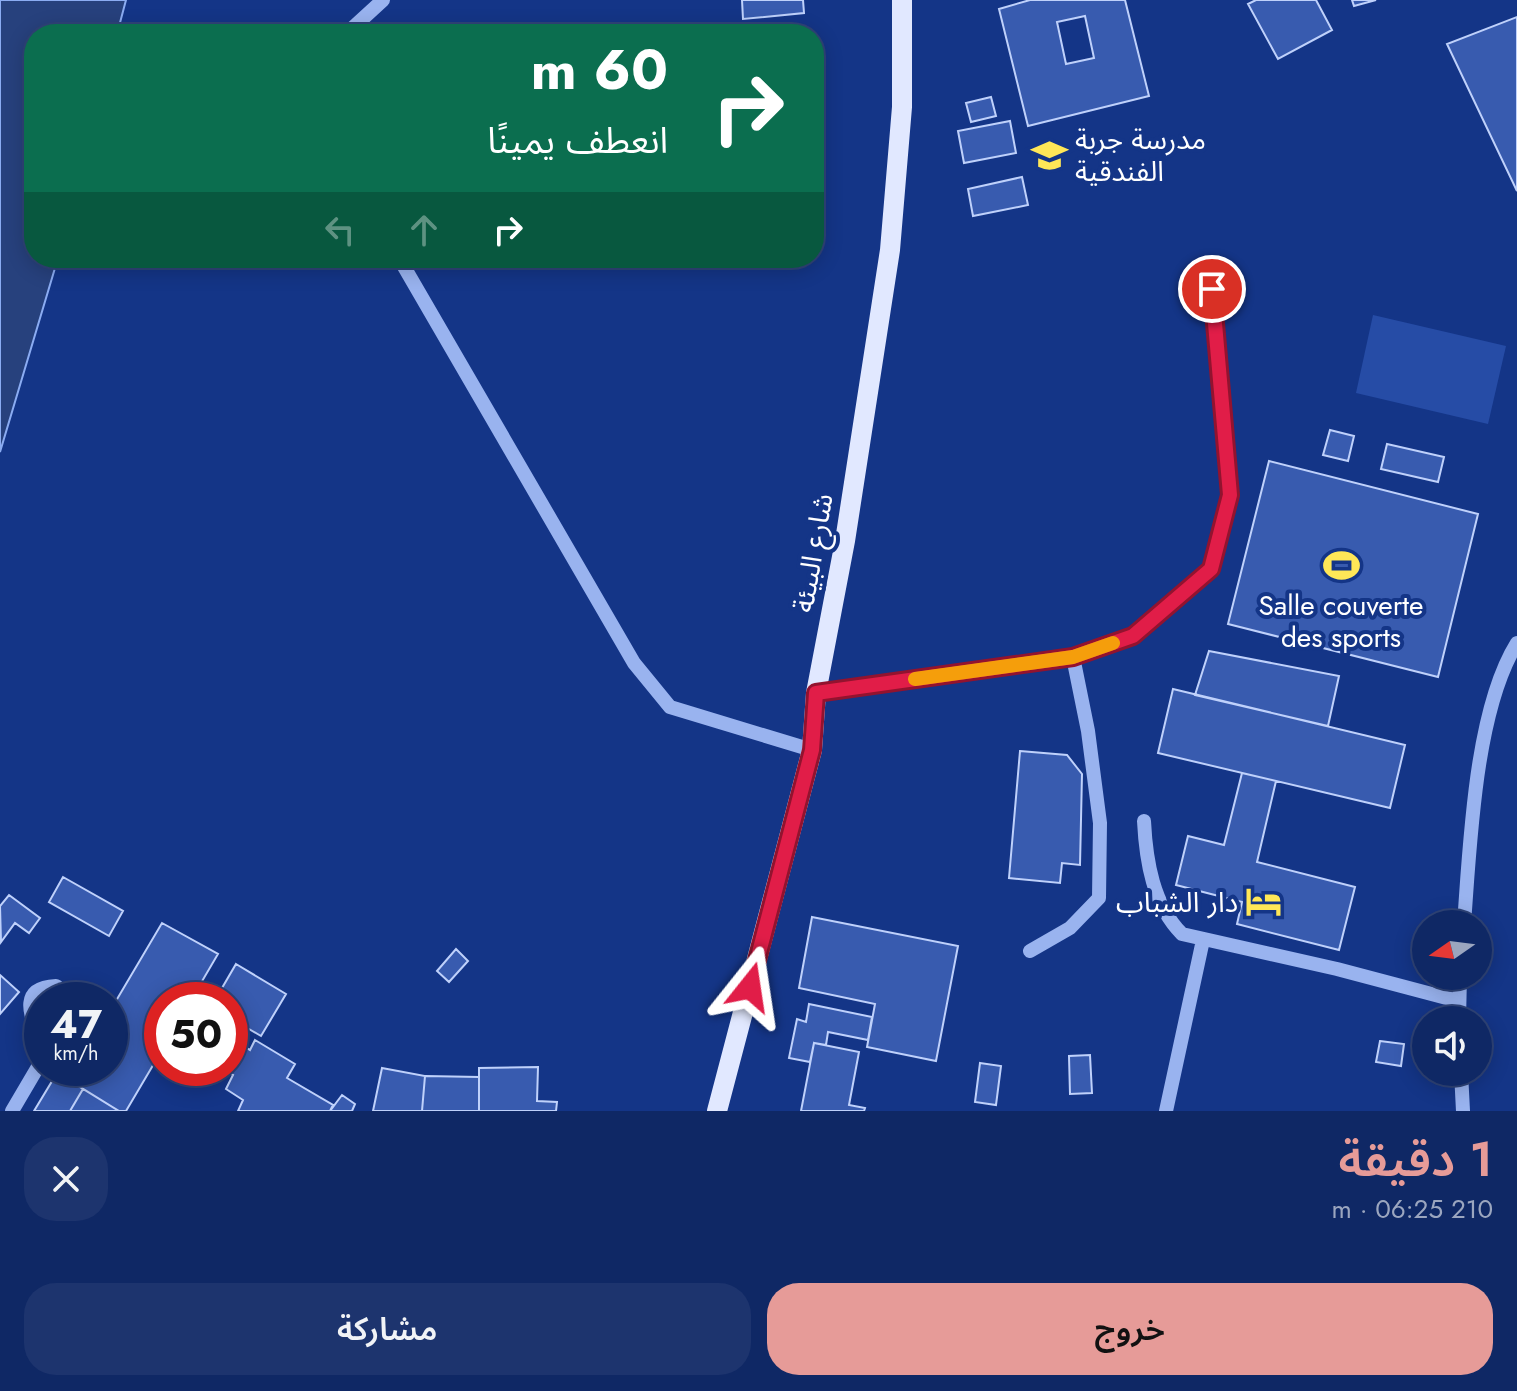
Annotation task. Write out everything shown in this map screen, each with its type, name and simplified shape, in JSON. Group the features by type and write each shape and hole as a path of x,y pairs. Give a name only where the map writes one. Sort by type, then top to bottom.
{"main road":[{"name":"شارع البيئة","path":"719,1109 812,750 816,693 845,541 890,250 902,107 902,0"}],"street":[{"path":"357,24 383,0"},
{"path":"405,268 634,663 670,707 812,750"},
{"path":"816,693 1073,657 1133,636 1211,569 1230,495 1212,289"},
{"path":"1465,910 1480,765 1491,710 1509,656 1517,643"},
{"path":"1030,951 1070,928 1099,898 1100,823 1088,731 1073,657"},
{"path":"1144,821 1146,854 1156,892 1168,921 1182,934 1337,969 1458,1001"},
{"path":"1166,1111 1203,940"},
{"path":"1458,1006 1459,990"},
{"path":"12,1111 27,1086"},
{"path":"1462,1086 1463,1111"}],"shaded area":[{"path":"0,0 126,0 120,24 24,24 24,268 55,268 0,452"},
{"path":"1373,315 1506,346 1488,424 1356,393"}],"building":[{"path":"742,0 803,0 804,13 743,19"},
{"path":"1030,0 1125,0 1149,96 1028,126 999,9","holes":["1085,16 1094,58 1066,64 1057,22"]},
{"path":"1256,0 1316,0 1332,30 1278,59 1248,4"},
{"path":"1352,0 1376,0 1354,6"},
{"path":"1517,17 1517,191 1447,44"},
{"path":"991,97 996,116 971,122 966,103"},
{"path":"1010,121 1016,153 964,163 958,131"},
{"path":"1022,177 1028,205 973,216 968,189"},
{"path":"1330,430 1354,436 1348,461 1323,455"},
{"path":"1387,444 1444,457 1438,482 1381,469"},
{"path":"1269,461 1478,514 1438,677 1228,624"},
{"path":"1209,651 1339,676 1328,726 1195,695"},
{"path":"1173,689 1405,745 1390,808 1158,753"},
{"path":"1020,751 1067,755 1082,774 1080,865 1062,863 1060,883 1009,878"},
{"path":"1242,773 1276,781 1257,862 1355,887 1339,950 1237,924 1242,902 1176,885 1188,836 1224,845"},
{"path":"63,877 123,911 109,936 49,902"},
{"path":"9,895 40,918 29,933 15,923 1,942 0,906"},
{"path":"812,917 958,946 936,1061 867,1047 875,1004 799,988"},
{"path":"162,923 218,954 202,982 144,982 144,1080 126,1111 119,1111 79,1086 128,1086 127,982"},
{"path":"456,949 468,961 449,982 437,971"},
{"path":"236,964 286,994 261,1036 248,1028 248,982 226,982"},
{"path":"0,975 19,992 0,1014"},
{"path":"809,1004 872,1017 868,1040 828,1032 826,1045 814,1043 810,1062 789,1058 797,1019 806,1022"},
{"path":"255,1040 295,1064 287,1078 333,1105 330,1111 238,1111 243,1100 226,1089 228,1086 248,1086 250,1050"},
{"path":"1380,1041 1404,1044 1401,1066 1376,1062"},
{"path":"814,1043 859,1052 849,1105 865,1108 864,1111 801,1111"},
{"path":"1090,1055 1092,1093 1070,1094 1069,1056"},
{"path":"980,1063 1001,1066 996,1105 975,1102"},
{"path":"538,1067 537,1101 557,1102 556,1111 479,1111 479,1068"},
{"path":"382,1068 425,1076 422,1111 373,1111"},
{"path":"425,1076 479,1077 479,1111 422,1111"},
{"path":"49,1086 78,1086 83,1089 70,1111 34,1111"},
{"path":"83,1089 119,1111 70,1111"},
{"path":"342,1095 355,1104 352,1111 330,1111"}],"slow traffic":[{"path":"915,679 1073,657 1113,643"}],"place":[{"name":"مدرسة جربة الفندقية","path":"1049,155"},
{"name":"Salle couverte des sports","path":"1341,565"},
{"name":"دار الشباب","path":"1264,902"}],"route":[{"path":"750,987 812,750 816,693 1073,657 1133,636 1211,569 1230,495 1212,289"}]}
